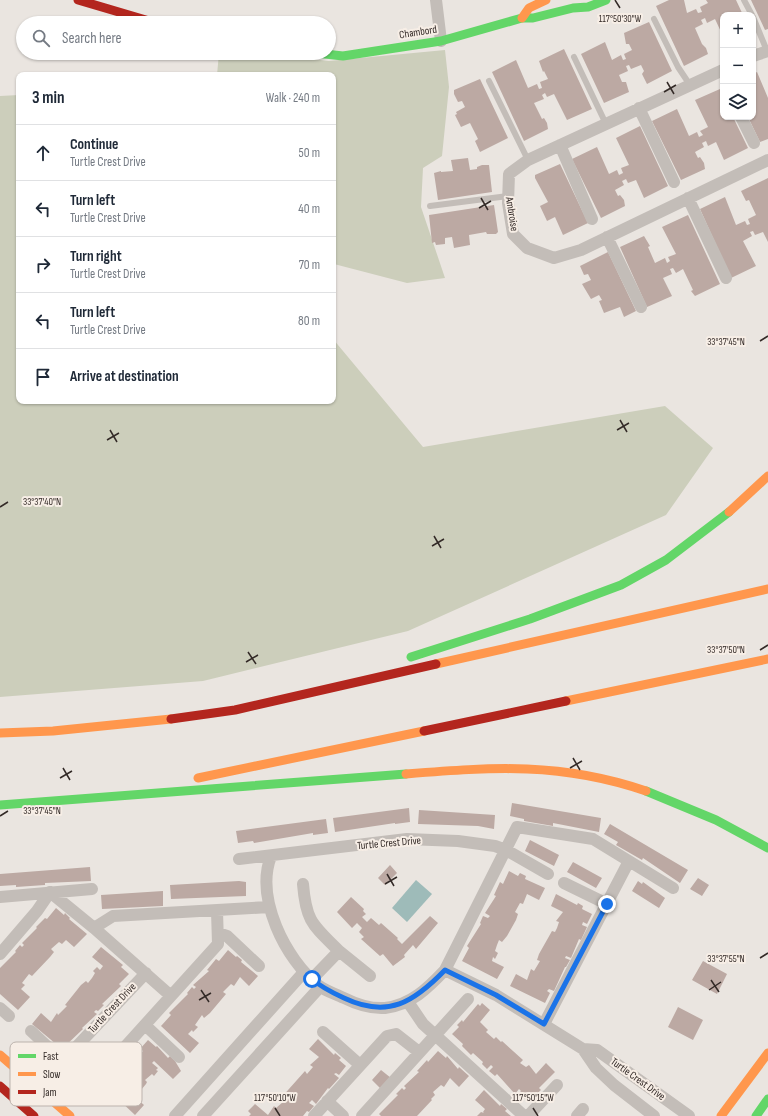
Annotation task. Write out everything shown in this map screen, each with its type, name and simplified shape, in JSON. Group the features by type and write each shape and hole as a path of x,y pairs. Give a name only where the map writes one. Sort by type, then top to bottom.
{"main road":[{"path":"78,0 132,16"},
{"name":"Chambord","path":"522,18 529,8 546,0"},
{"name":"Chambord","path":"336,55 343,56 440,41 522,18 533,18 583,4 606,0"},
{"path":"398,662 536,618 627,582 649,570 697,537 740,503 768,476"},
{"path":"0,733 53,731 146,723 269,703 768,589"},
{"path":"109,797 768,659"},
{"path":"269,703 383,666"},
{"path":"0,805 480,768 546,769 601,779 648,791 726,824 768,848"},
{"path":"721,1116 768,1053"},
{"path":"0,1055 10,1064"},
{"path":"0,1086 10,1095"},
{"path":"756,1116 768,1099"},
{"path":"23,1106 34,1116"},
{"path":"59,1106 70,1116"}],"street":[{"path":"436,0 440,41"},
{"path":"756,55 768,51"},
{"name":"Ambroise","path":"720,75 690,85 528,160 509,174 508,196 513,234 527,248 554,258 581,250 688,198 767,162"},
{"path":"639,108 674,182"},
{"path":"742,120 754,143"},
{"path":"560,145 592,219"},
{"path":"688,198 726,278"},
{"path":"607,237 641,307"},
{"path":"271,856 267,867 269,907 276,929 312,979 360,1006 384,1008 408,1002 427,990 445,970 517,827 593,839 673,888"},
{"name":"Turtle Crest Drive","path":"239,859 407,840 458,841 495,846 506,850 548,874"},
{"path":"544,1024 629,861"},
{"path":"564,883 607,904"},
{"path":"303,884 308,916 314,925 339,950 370,976"},
{"path":"0,898 92,889"},
{"path":"0,954 37,911 50,892"},
{"name":"Turtle Crest Drive","path":"50,892 94,928 171,996"},
{"path":"94,928 113,916 269,907"},
{"path":"130,1042 218,944 217,911"},
{"path":"218,933 227,936 259,966"},
{"path":"175,1116 251,1030 312,979 339,950"},
{"name":"Turtle Crest Drive","path":"445,970 496,995 583,1049 596,1068 614,1085 654,1116"},
{"name":"Turtle Crest Drive","path":"81,1042 146,973"},
{"path":"203,1116 268,1044 312,979"},
{"path":"362,1116 468,999"},
{"path":"408,1002 423,1024 434,1035 524,1116"},
{"path":"145,1025 180,1057"},
{"path":"251,1030 268,1044"},
{"path":"31,1031 43,1042"},
{"path":"323,1032 360,1065"},
{"path":"314,1116 387,1036 396,1034 419,1052"},
{"name":"Turtle Crest Drive","path":"583,1049 597,1050 689,1116"},
{"path":"528,1116 557,1085"},
{"path":"327,1101 343,1116"}],"lane":[{"path":"744,0 750,12"},
{"path":"654,19 678,67 690,85"},
{"path":"756,25 768,51"},
{"path":"574,57 606,124"},
{"path":"489,81 528,160"},
{"path":"430,206 508,196"}],"green space":[{"path":"445,50 449,87 442,156 423,168 421,207 445,278 407,283 336,265 336,72 217,72 218,60 329,61"},
{"path":"16,95 16,404 336,404 336,343 423,447 665,406 713,448 666,515 408,631 203,681 0,697 0,96"}],"water":[{"path":"416,880 432,894 407,922 392,908"}],"building":[{"path":"669,0 684,0 687,13 696,9 698,13 702,12 700,7 708,3 706,0 736,0 742,12 720,12 720,30 715,19 707,23 705,18 701,20 703,24 695,28 708,54 684,66 656,6"},
{"path":"751,0 768,0 768,29 765,30"},
{"path":"649,22 672,71 647,84 642,74 644,71 641,65 631,69 629,65 626,66 628,71 619,75 622,82 626,82 629,92 604,103 581,54 605,42 612,60 621,55 623,60 626,59 624,54 632,50 629,44 626,44 624,33"},
{"path":"564,49 592,109 567,120 554,94 547,97 545,93 542,95 544,99 534,103 542,119 544,118 547,123 548,129 524,141 492,72 516,60 528,88 537,84 539,89 542,88 540,82 548,79 544,71 543,72 539,61"},
{"path":"756,72 768,98 768,139 760,142 749,120 756,120"},
{"path":"480,79 508,138 480,152 475,141 478,139 470,123 461,127 455,115 457,114 456,112 465,107 462,101 458,102 454,94 454,90"},
{"path":"720,89 720,120 734,120 748,148 724,160 716,142 708,146 706,141 702,143 704,147 695,152 698,158 700,157 704,163 705,169 681,180 652,121 677,109 689,136 697,132 699,137 703,135 700,131 708,127 695,100"},
{"path":"640,126 668,186 644,198 636,180 628,183 626,179 622,181 624,185 615,190 618,196 620,195 624,200 625,206 601,218 572,159 597,147 609,174 617,170 619,175 623,173 621,168 629,165 616,138"},
{"path":"468,158 470,170 477,169 477,167 482,165 489,165 492,192 438,200 434,173 441,171 453,171 451,160"},
{"path":"560,164 588,223 563,235 555,217 547,221 540,206 548,202 535,178 535,175"},
{"path":"768,178 768,242 763,232 755,235 753,231 750,232 752,236 743,241 756,266 731,278 700,209 725,197 736,225 745,221 747,225 750,224 748,219 756,215 749,200 746,201 741,191"},
{"path":"494,205 498,232 496,234 487,234 486,232 469,235 470,245 454,248 452,237 445,238 445,244 436,245 435,242 432,243 429,215"},
{"path":"688,215 720,284 695,296 691,291 693,290 683,269 676,273 673,268 670,269 672,274 663,278 672,296 647,307 620,247 644,236 650,246 648,247 655,263 665,258 667,263 670,261 668,257 676,254 662,227"},
{"path":"608,252 636,311 624,317 620,307 604,313 599,301 602,300 599,295 591,299 582,284 591,280 588,274 584,275 580,266"},
{"path":"512,803 601,818 599,832 553,823 553,826 524,821 524,819 510,816"},
{"path":"409,808 410,822 335,832 333,818"},
{"path":"419,810 495,815 494,829 478,826 418,824"},
{"path":"326,819 328,833 313,835 313,833 254,843 253,841 238,843 236,831"},
{"path":"610,824 688,870 680,883 643,858 642,860 616,845 618,842 604,834"},
{"path":"530,840 559,855 554,866 525,851"},
{"path":"573,862 602,878 596,888 567,872"},
{"path":"390,865 397,873 385,885 378,878"},
{"path":"90,867 91,881 45,883 45,885 16,887 16,885 0,886 0,874"},
{"path":"509,871 518,876 520,873 526,876 525,879 545,888 539,900 527,894 523,904 520,903 515,912 518,914 516,920 507,936 502,942 499,940 495,951 498,953 495,959 493,957 492,961 504,967 497,979 462,961 469,948 467,946 481,924 480,923 483,916 488,918 490,916 485,913 496,896 494,895 500,882 503,884"},
{"path":"698,878 709,885 702,896 690,889"},
{"path":"239,881 246,882 246,896 171,899 170,885"},
{"path":"638,881 642,884 643,882 665,898 659,908 632,891"},
{"path":"163,891 163,906 102,909 101,895"},
{"path":"556,894 577,905 578,903 583,906 582,909 592,914 587,924 583,922 582,925 587,927 581,940 579,939 571,958 566,956 565,958 570,960 565,967 554,991 549,989 547,991 550,993 545,1003 510,986 516,974 527,980 531,969 534,971 540,961 537,960 539,954 552,931 555,932 557,928 559,922 556,921 563,912 551,906"},
{"path":"351,897 364,909 363,911 366,914 362,917 367,922 371,918 379,925 381,923 398,938 397,939 402,944 430,916 438,923 416,949 413,945 404,955 405,957 393,966 383,954 380,956 361,939 364,937 359,932 362,928 357,923 352,928 337,912"},
{"path":"56,908 64,915 65,913 70,918 69,919 87,934 74,947 66,940 62,944 59,942 51,949 54,952 50,957 32,976 29,974 22,983 25,985 21,989 30,997 18,1010 0,994 0,968 16,952 15,951 20,945 22,947 24,945 22,943 45,918 47,919"},
{"path":"101,947 123,965 121,967 129,974 119,984 121,986 102,1004 104,1005 98,1011 96,1010 94,1012 97,1014 69,1042 54,1042 32,1024 41,1013 51,1022 57,1013 58,1015 67,1006 65,1005 81,985 86,981 88,983 95,973 93,971 97,967 100,970 103,966 92,957"},
{"path":"228,950 242,960 241,962 258,976 249,986 240,977 234,986 231,984 223,992 226,994 210,1013 204,1018 202,1015 195,1025 198,1027 193,1032 192,1030 188,1034 199,1043 190,1053 161,1026 171,1015 169,1013 188,994 187,993 192,987 194,989 196,987 193,985 209,971 207,970 216,959 219,961"},
{"path":"703,961 727,974 717,994 692,980"},
{"path":"482,1003 490,1010 480,1022 488,1030 486,1032 494,1039 496,1037 501,1042 502,1041 523,1060 520,1063 526,1067 529,1065 536,1074 546,1063 555,1072 539,1088 541,1090 528,1102 519,1093 521,1091 519,1089 515,1094 497,1074 495,1076 489,1071 493,1067 491,1065 487,1069 482,1064 483,1062 473,1053 471,1055 462,1046 463,1044 452,1034 459,1027 457,1025 462,1020 463,1022 478,1004 480,1006"},
{"path":"678,1007 703,1020 693,1040 668,1027"},
{"path":"318,1039 334,1055 335,1053 341,1058 339,1060 346,1066 339,1075 336,1073 334,1074 339,1078 329,1089 328,1088 316,1104 312,1100 309,1103 314,1106 309,1112 307,1111 303,1116 249,1116 251,1114 248,1111 255,1104 268,1115 274,1106 276,1108 283,1102 280,1099 305,1071 307,1074 313,1067 310,1065 319,1057 309,1049"},
{"path":"148,1040 156,1047 157,1046 168,1058 170,1056 181,1071 173,1079 154,1061 152,1063 158,1068 156,1070 158,1071 154,1076 152,1074 145,1080 147,1082 142,1089 142,1047"},
{"path":"438,1051 446,1058 447,1056 458,1069 459,1067 469,1076 459,1087 450,1078 444,1087 441,1085 433,1092 435,1095 431,1099 432,1100 417,1116 381,1116 379,1114 398,1095 396,1094 402,1088 404,1090 406,1088 404,1086 419,1072 417,1071 427,1060 428,1062"},
{"path":"381,1070 391,1078 381,1089 372,1080"},
{"path":"484,1090 500,1106 501,1104 507,1109 505,1111 511,1116 477,1116 481,1112 484,1113 483,1112 485,1109 475,1100"},
{"path":"142,1103 144,1105 135,1115 125,1106 142,1106"}],"traffic: fast":[{"path":"336,55 343,56 441,41 522,18 533,18 573,8 588,7 606,0"},
{"path":"411,657 530,619 621,585 666,560 729,512"},
{"path":"0,805 406,774"},
{"path":"646,791 716,820 768,848"},
{"path":"756,1116 768,1099"}],"traffic: slow":[{"path":"522,18 529,8 546,0"},
{"path":"729,512 768,476"},
{"path":"436,664 768,589"},
{"path":"566,701 768,659"},
{"path":"0,733 53,731 171,719"},
{"path":"198,778 424,731"},
{"path":"406,774 498,769 556,771 585,775 646,791"},
{"path":"721,1116 768,1053"},
{"path":"0,1055 10,1064"},
{"path":"59,1106 70,1116"}],"traffic: jam":[{"path":"78,0 132,16"},
{"path":"171,719 235,710 436,664"},
{"path":"424,731 566,701"},
{"path":"0,1086 10,1095"},
{"path":"23,1106 34,1116"}],"route":[{"path":"312,979 320,987 360,1006 384,1008 408,1002 427,990 445,970 496,995 544,1024 607,904"}]}
